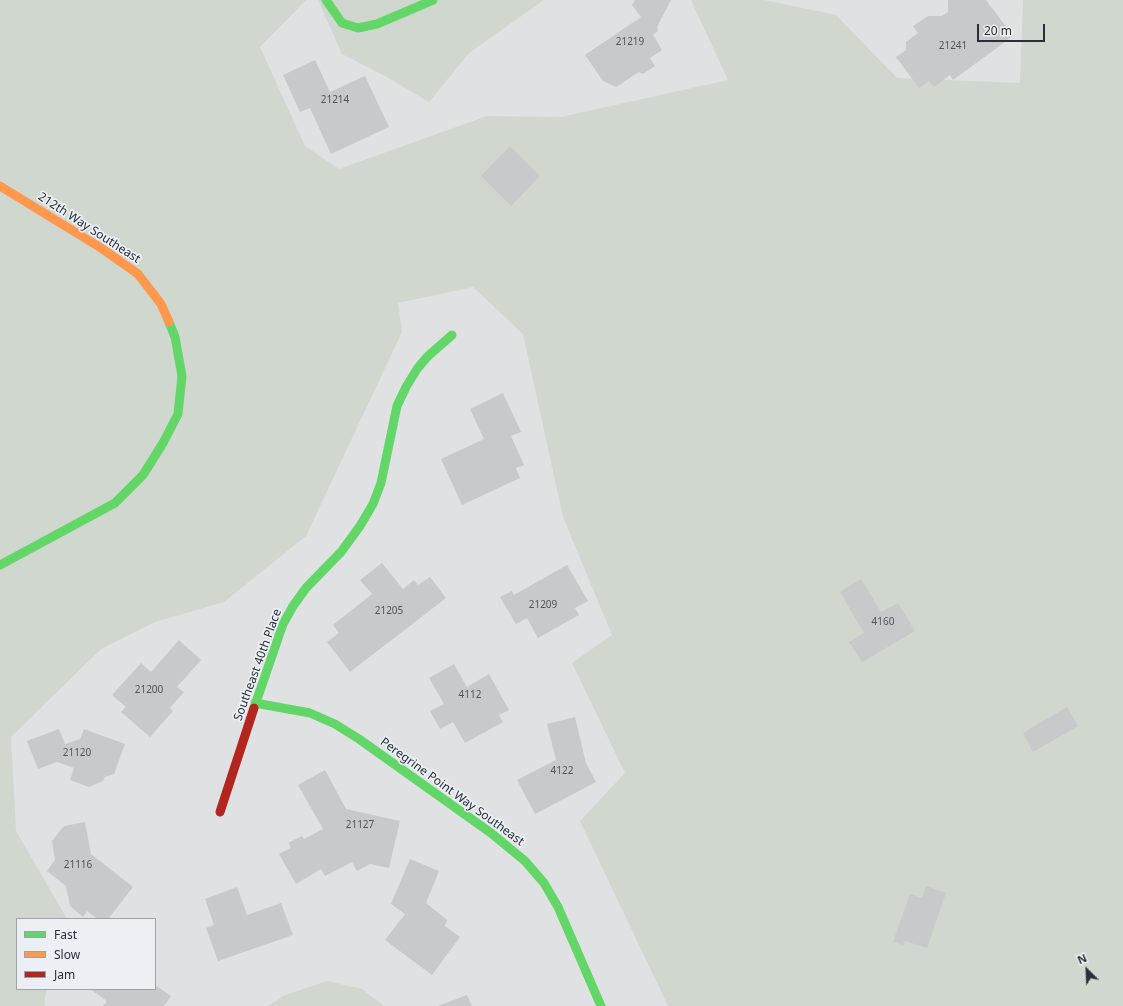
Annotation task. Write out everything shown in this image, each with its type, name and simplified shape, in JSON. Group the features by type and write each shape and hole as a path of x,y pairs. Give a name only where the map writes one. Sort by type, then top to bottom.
{"street":[{"path":"326,0 342,23 358,28 377,24 433,0"},
{"name":"212th Way Southeast","path":"0,186 95,243 138,274 161,304 175,337 182,376 178,414 163,443 143,475 115,503 0,565"},
{"name":"Southeast 40th Place","path":"220,812 284,624 293,606 306,588 341,552 360,526 373,504 381,483 397,406 417,369 427,357 452,335"},
{"name":"Peregrine Point Way Southeast","path":"256,703 310,713 335,724 359,739 490,833 525,861 544,883 558,907 601,1006"}],"shaded area":[{"path":"0,0 306,0 260,47 305,146 339,169 487,116 561,117 728,80 691,0 764,0 836,15 897,78 1020,83 1023,0 1123,0 1123,1006 668,1006 580,821 625,773 572,663 612,635 563,517 523,334 473,287 398,303 402,332 306,536 224,602 155,622 101,649 11,737 16,831 66,917 16,918 16,990 47,990 45,1006 0,1006"},
{"path":"318,0 544,0 469,53 429,102 385,76 342,54"},
{"path":"327,981 362,989 384,1006 268,1006 283,996"}],"building":[{"path":"635,0 671,0 657,27 658,31 653,35 662,50 650,58 655,66 643,74 639,72 616,87 603,81 585,55 641,17 632,5"},
{"path":"948,0 986,0 1013,36 953,80 950,75 934,87 929,81 919,88 896,57 906,50 906,42 918,33 913,26 928,16 942,16 948,12"},
{"path":"315,60 330,92 365,76 389,127 331,154 310,108 300,112 283,75"},
{"path":"510,146 540,176 511,206 481,176"},
{"path":"503,393 521,432 511,436 524,465 516,468 520,478 462,505 441,459 484,439 470,409"},
{"path":"382,563 403,589 414,580 418,585 430,577 446,598 350,672 327,642 339,633 333,625 372,594 360,580"},
{"path":"567,565 588,601 575,608 579,615 538,638 527,618 516,624 500,597 512,591 514,595"},
{"path":"861,579 881,612 898,603 915,631 862,662 849,642 864,633 840,592"},
{"path":"179,640 201,660 177,687 184,692 170,708 173,711 150,737 121,712 126,707 112,695 141,663 151,672"},
{"path":"454,664 467,687 489,674 509,710 499,715 503,722 465,743 453,722 440,729 430,711 444,704 429,678"},
{"path":"1067,707 1078,726 1033,752 1023,733"},
{"path":"575,717 586,763 596,782 535,814 517,780 556,760 547,724"},
{"path":"59,729 65,744 80,739 84,729 125,744 114,774 105,777 103,781 89,787 70,780 74,768 57,762 38,769 27,741"},
{"path":"325,770 346,809 400,821 389,868 370,864 357,871 352,862 325,876 321,869 296,884 279,854 291,848 288,843 302,836 304,839 323,829 298,785"},
{"path":"85,822 91,854 133,887 109,918 97,918 87,911 83,917 70,906 66,886 47,871 55,860 52,841 64,826"},
{"path":"410,859 439,871 426,903 447,920 445,926 460,937 432,975 385,940 405,914 391,904"},
{"path":"926,886 946,893 927,948 905,941 903,945 893,942 910,894 922,898"},
{"path":"237,887 247,915 281,903 293,935 218,961 206,928 214,925 205,899"},
{"path":"156,986 171,996 164,1006 103,1006 107,1001 91,990 156,990"},
{"path":"467,995 472,1006 438,1006"}],"traffic: fast":[{"path":"326,0 342,23 358,28 377,24 433,0"},
{"path":"0,565 115,503 143,475 163,443 178,414 182,376 175,337 169,322"},
{"path":"254,708 283,624 293,606 306,588 341,552 360,526 373,504 381,483 397,406 406,387 417,369 427,357 452,335"},
{"path":"255,703 310,713 335,724 359,739 491,833 525,861 544,883 558,907 601,1006"}],"traffic: slow":[{"path":"0,186 101,248 138,274 161,304 169,322"}],"traffic: jam":[{"path":"220,812 254,708"}]}
